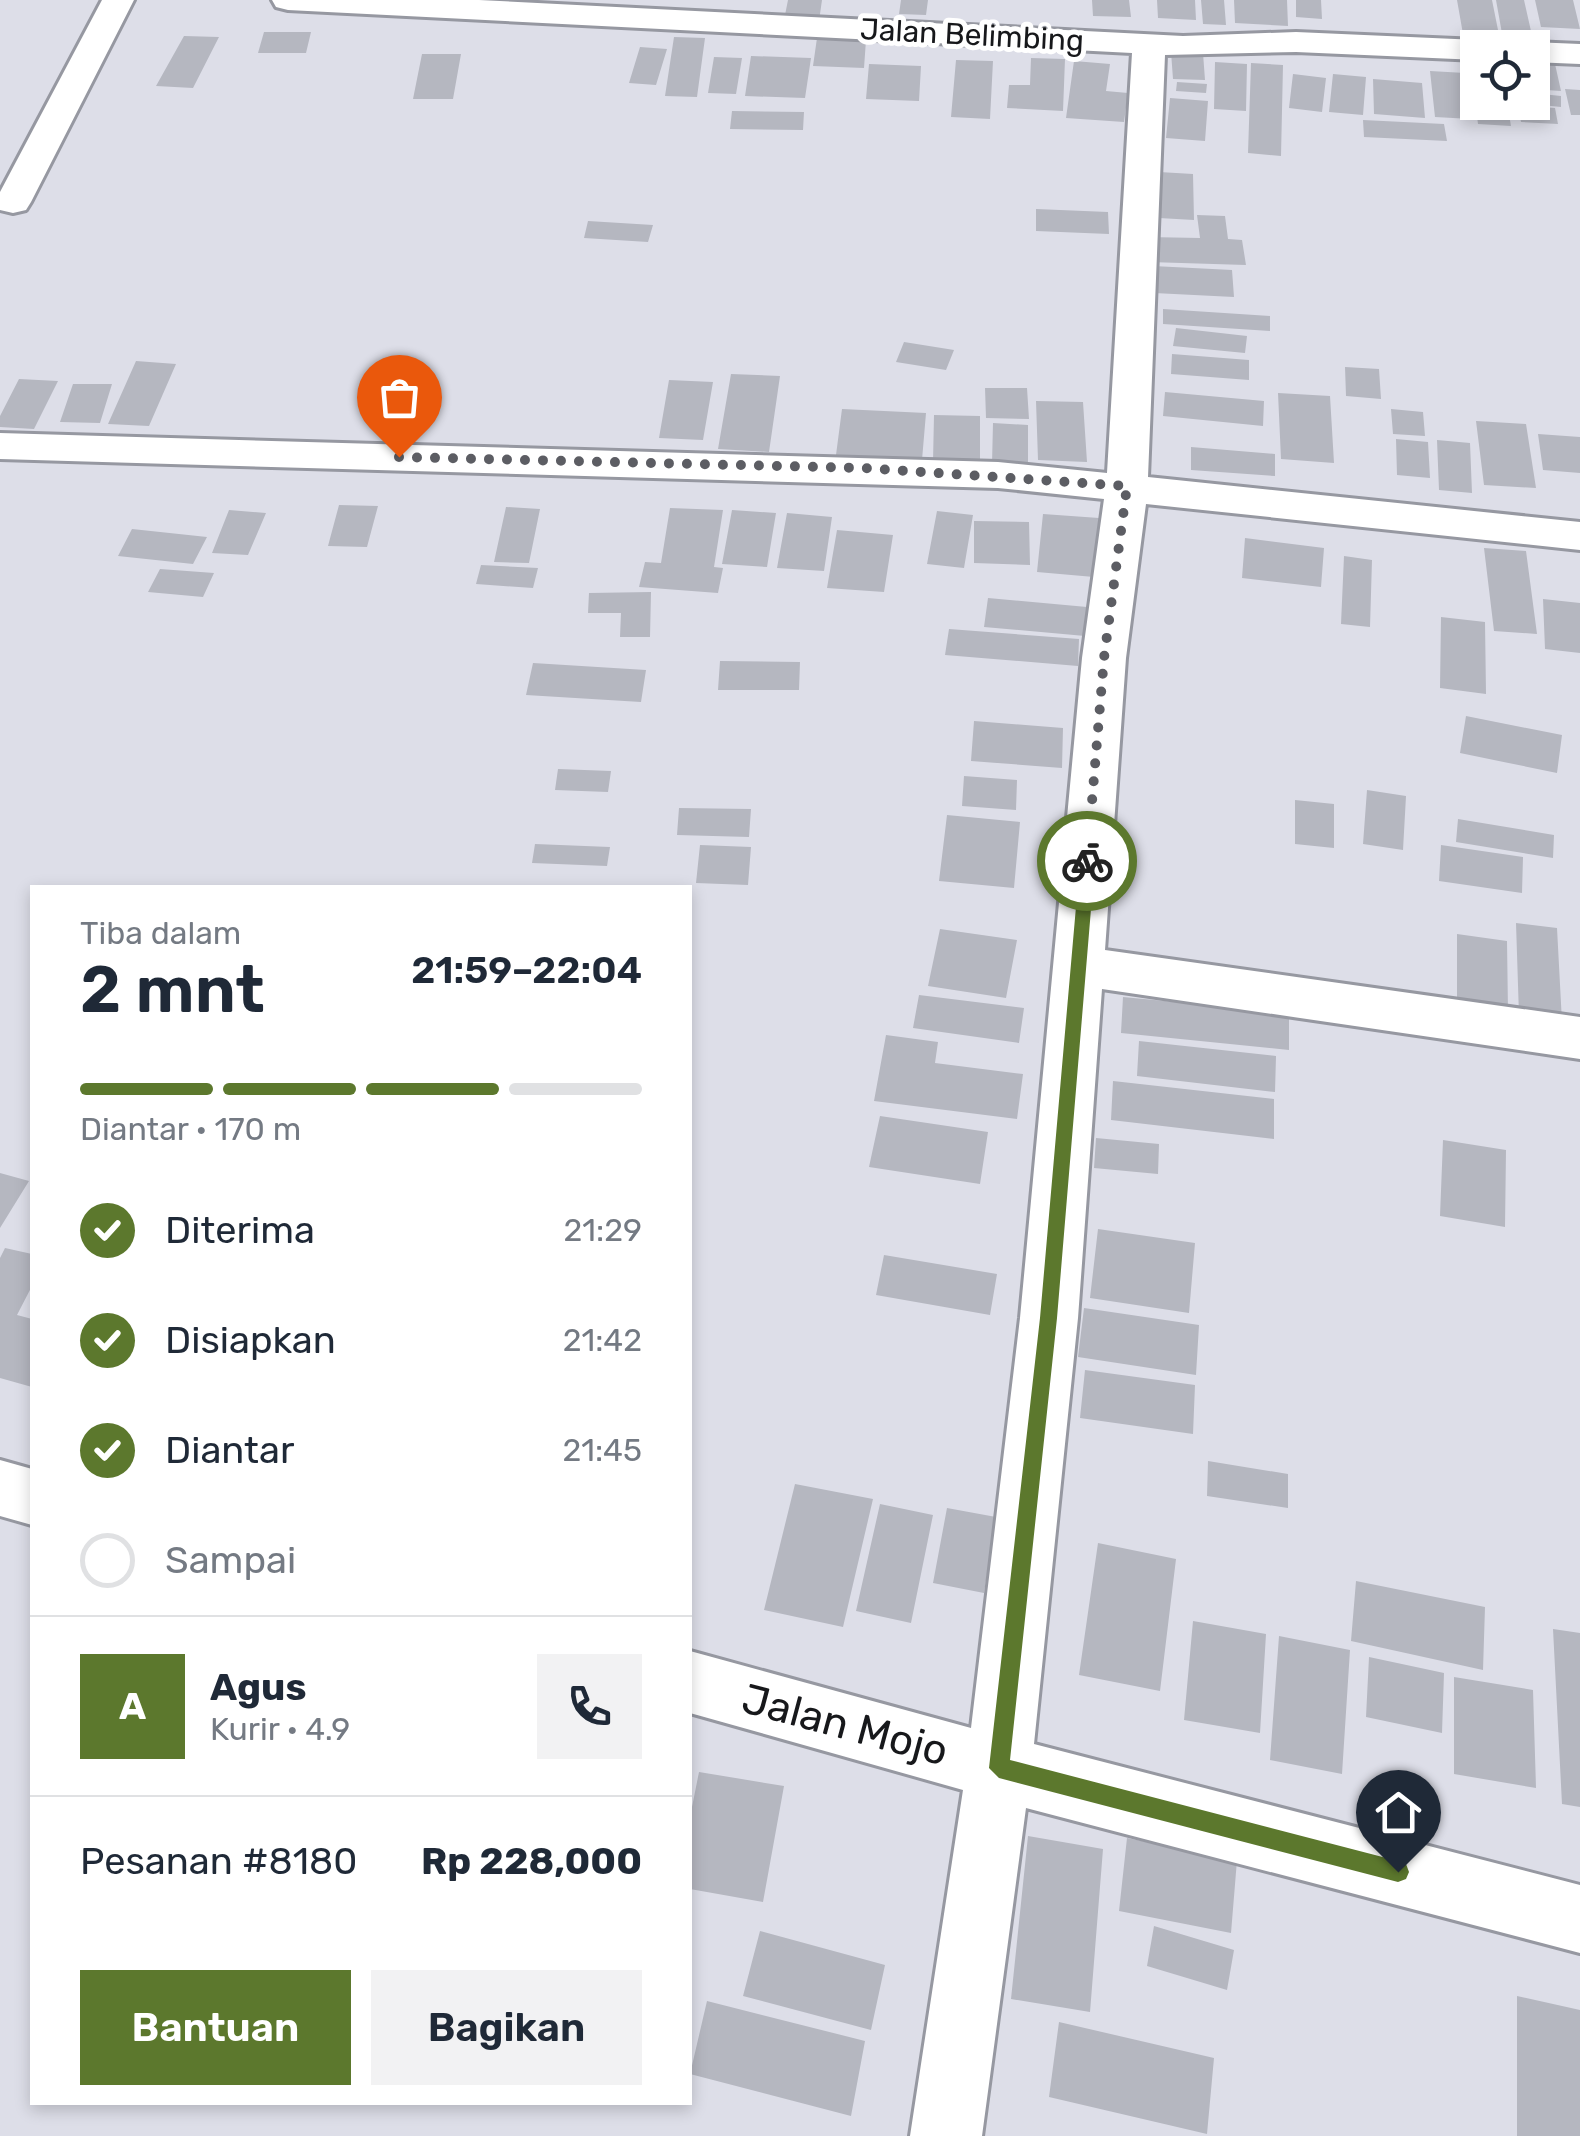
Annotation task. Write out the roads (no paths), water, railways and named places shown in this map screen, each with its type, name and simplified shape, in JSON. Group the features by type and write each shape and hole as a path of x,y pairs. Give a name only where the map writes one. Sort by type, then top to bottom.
{"street":[{"path":"13,202 118,0"},
{"name":"Jalan Belimbing","path":"288,0 739,11 1020,38 1149,44 1296,42 1460,49"},
{"path":"1020,38 1025,0"},
{"path":"946,2136 999,1768 1046,1337 1104,658 1127,486 1149,44"},
{"path":"1550,53 1580,54"},
{"path":"0,446 864,468 1127,486 1580,536"},
{"path":"1080,966 1580,1038"},
{"path":"0,1488 30,1496"},
{"name":"Jalan Mojo","path":"692,1683 999,1768 1580,1918"}]}
